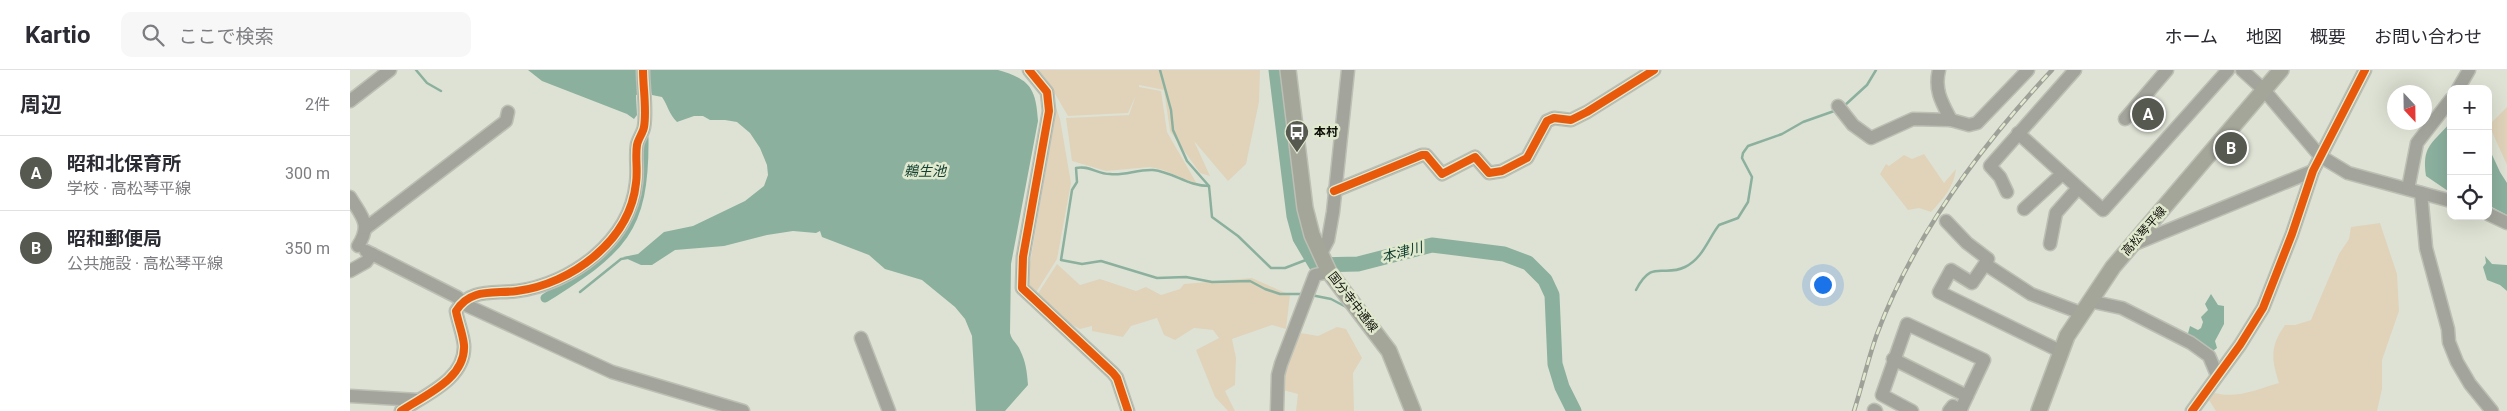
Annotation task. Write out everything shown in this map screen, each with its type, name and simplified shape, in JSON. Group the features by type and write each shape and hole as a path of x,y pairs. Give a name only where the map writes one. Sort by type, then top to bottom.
{"main road":[{"name":"国分寺中通線","path":"1288,70 1305,208 1324,264 1383,341 1397,368 1413,411"},
{"name":"高松琴平線","path":"2039,411 2060,352 2085,307 2132,245 2281,70"}],"street":[{"path":"350,101 390,70"},
{"path":"401,411 456,373 463,359 464,344 456,312 462,301 479,294 534,289 554,282 597,254 612,239 624,219 636,183 637,144 644,128 643,70"},
{"path":"1029,70 1047,92 1049,111 1023,258 1022,288 1113,373 1117,378 1128,411"},
{"path":"1277,411 1278,375 1281,364 1315,275 1324,264 1348,70"},
{"path":"1334,191 1422,155 1426,155 1442,174 1475,157 1489,173 1502,170 1527,158 1548,121 1554,118 1571,120 1654,70"},
{"path":"1939,70 1936,83 1940,100 1951,120"},
{"path":"1839,108 1853,126 1870,138 1913,119 1977,123 2028,70"},
{"path":"2007,192 2000,177 1990,166 2075,70"},
{"path":"2018,134 2102,210 2228,70"},
{"path":"2242,70 2264,90 2320,156 2348,173 2447,200"},
{"path":"2192,411 2240,345 2262,308 2289,243 2313,170 2365,70"},
{"path":"2461,85 2470,70"},
{"path":"2124,119 2160,73"},
{"path":"2447,104 2417,143 2415,191 2426,248 2448,329 2449,342 2470,384 2492,411"},
{"path":"366,228 506,122 508,112"},
{"path":"2132,245 2313,170"},
{"path":"2024,208 2062,174"},
{"path":"2050,244 2056,214 2078,188"},
{"path":"350,197 366,228 366,233 354,244 372,254 462,301 612,372 744,411"},
{"path":"2492,216 2507,223"},
{"path":"1946,221 1967,243 1988,259 1972,283 1951,270 1939,292 2060,352"},
{"path":"350,271 366,262 372,254"},
{"path":"1985,264 2031,294 2085,307 2122,308 2191,343 2209,356 2217,375"},
{"path":"1912,411 1882,394 1907,324 1984,360 1961,411 1953,406 1949,411"},
{"path":"861,338 889,411"},
{"path":"1893,359 1967,396"},
{"path":"350,396 418,400"}],"shaded area":[{"path":"1035,70 1260,70 1259,102 1246,164 1228,181 1194,141 1210,176 1200,173 1170,131 1164,90 1139,85 1139,87 1161,91 1167,132 1197,184 1163,170 1150,167 1106,171 1072,161 1066,118 1129,115 1136,95 1128,113 1068,116 1051,87"},
{"path":"1054,102 1060,119 1071,183 1057,259 1035,294 1028,288 1027,282 1055,114"},
{"path":"2507,107 2507,165 2492,132 2492,122"},
{"path":"1924,154 1944,183 1956,169 1950,187 1931,212 1919,208 1908,210 1880,174 1886,164 1889,166 1904,155 1912,159"},
{"path":"2380,223 2397,274 2399,311 2382,360 2382,389 2377,411 2216,411 2207,397 2215,393 2223,395 2239,394 2279,383 2274,367 2273,353 2274,346 2285,325 2295,325 2311,320 2339,254 2349,239 2351,227"},
{"path":"1057,264 1080,285 1100,279 1136,291 1146,287 1161,295 1180,289 1184,284 1252,278 1290,295 1286,329 1272,325 1232,339 1236,358 1235,385 1225,391 1235,411 1228,411 1215,397 1196,350 1219,338 1213,330 1194,328 1175,340 1164,335 1157,318 1131,326 1123,337 1092,331 1092,326 1080,329 1065,321 1037,295"},
{"path":"1337,327 1346,329 1362,358 1353,373 1354,411 1296,411 1298,394 1283,390 1286,367 1293,347 1301,333 1318,336"}],"water":[{"name":"鵜生池","path":"528,70 636,70 637,87 650,86 650,70 998,70 1009,73 1024,81 1033,93 1038,121 1011,264 1010,333 1024,359 1028,385 1005,411 976,411 972,336 965,319 955,307 922,280 885,269 869,255 822,237 820,231 816,233 793,231 767,235 724,246 675,250 652,265 641,265 623,257 638,254 664,232 693,226 745,201 764,186 768,175 767,165 760,148 750,133 737,122 710,120 703,116 694,116 677,122 662,97 652,95 651,92 636,95 637,115 634,119 627,114 542,81"},
{"path":"2447,126 2447,190 2426,176 2425,158 2433,142"},
{"path":"2492,155 2507,183 2507,215 2492,207"},
{"path":"2485,256 2492,264 2507,265 2507,291 2500,285 2487,280 2483,267 2486,263"},
{"path":"2211,294 2218,305 2224,306 2224,324 2215,341 2217,348 2213,351 2187,337 2190,326 2198,330 2201,328 2203,322 2201,317 2208,310 2205,304"}],"waterway":[{"path":"416,70 427,83 441,91"},
{"path":"1160,70 1171,110 1173,130 1187,161 1209,186 1212,217 1238,236 1271,268 1285,268 1311,258"},
{"name":"本津川","path":"1276,70 1294,216 1300,238 1316,265 1358,264 1432,245 1504,254 1528,263 1545,280 1552,295 1555,364 1562,387 1574,411"},
{"path":"1844,106 1867,85 1876,70"},
{"path":"1636,290 1648,274 1658,271 1677,270 1691,263 1701,253 1719,225 1738,218 1748,202 1752,177 1742,158 1748,146 1782,134 1803,122 1837,110"},
{"path":"545,298 593,266 610,251 623,235 633,217 640,195 644,138"},
{"path":"1209,186 1194,184 1167,173 1153,170 1105,174 1081,167 1076,168 1077,182 1072,190 1061,260 1082,264 1101,261 1157,278 1186,277 1212,282 1250,281 1280,294 1303,294"},
{"path":"580,292 621,259 627,258"},
{"path":"1311,295 1331,299 1348,308"}],"railway":[{"path":"1854,411 1877,334 1892,297 1930,227 1951,194 1999,130 2052,70"}],"cycle path":[{"path":"401,411 442,385 458,367 463,357 464,345 456,311 468,299 483,293 517,291 537,287 558,279 577,269 610,241 622,223 631,204 637,178 637,145 645,120 643,70"},
{"path":"1029,70 1047,92 1049,111 1023,257 1022,288 1113,373 1117,378 1128,411"},
{"path":"1334,191 1422,155 1426,155 1442,174 1475,157 1489,173 1502,171 1527,158 1547,121 1554,118 1571,120 1654,70"},
{"path":"2192,411 2240,345 2263,308 2292,234 2313,171 2365,70"}],"place":[{"name":"昭和北保育所","path":"2148,114"},
{"name":"昭和郵便局","path":"2231,148"},
{"name":"本村","path":"1297,153"}]}
